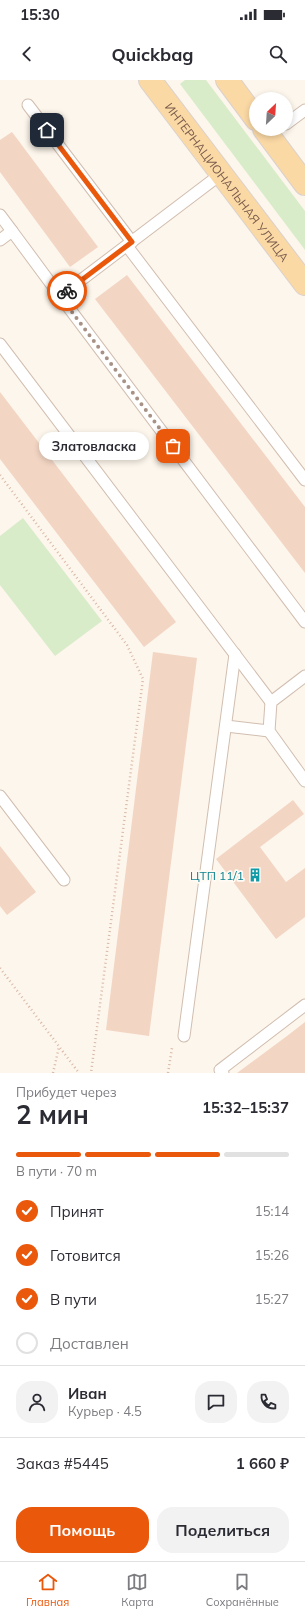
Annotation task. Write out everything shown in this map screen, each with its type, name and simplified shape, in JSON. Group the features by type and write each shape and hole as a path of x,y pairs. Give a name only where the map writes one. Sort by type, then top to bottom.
{"main road":[{"name":"ИНТЕРНАЦИОНАЛЬНАЯ УЛИЦА","path":"150,80 305,284"},
{"path":"227,80 249,110"},
{"path":"277,136 305,184"}],"lane":[{"path":"28,105 129,244 305,480"},
{"path":"293,118 305,110"},
{"path":"60,296 221,174"},
{"path":"0,215 305,622"},
{"path":"0,240 12,231"},
{"path":"0,344 271,702 269,732 305,781"},
{"path":"184,1036 236,654"},
{"path":"271,702 305,676"},
{"path":"226,726 269,732"},
{"path":"0,796 64,880"},
{"path":"223,1073 220,1070 305,1004"}],"path":[{"path":"0,475 127,644 143,679 91,1073"},
{"path":"0,968 79,1073"},
{"path":"53,1073 59,1047"},
{"path":"168,1073 172,1048"}],"green space":[{"path":"185,80 206,80 305,211 305,250 180,84"},
{"path":"23,518 102,621 55,656 0,585 0,536"}],"building":[{"path":"12,132 98,247 70,267 0,172 0,140"},
{"path":"127,275 305,507 305,573 95,299"},
{"path":"0,392 176,622 144,647 0,459"},
{"path":"153,652 197,658 149,1036 106,1030"},
{"name":"ЦТП 11/1","path":"293,800 304,814 260,847 286,882 305,868 305,917 276,939 216,859"},
{"path":"0,846 36,892 7,915 0,906"},
{"path":"305,1022 305,1073 237,1073 287,1036"}],"way so far":[{"path":"67,291 60,296 173,446"}],"place":[{"name":"Златовласка","path":"173,446"},
{"name":"ЦТП 11/1","path":"255,875"}],"route":[{"path":"47,130 132,242 67,291"}]}
